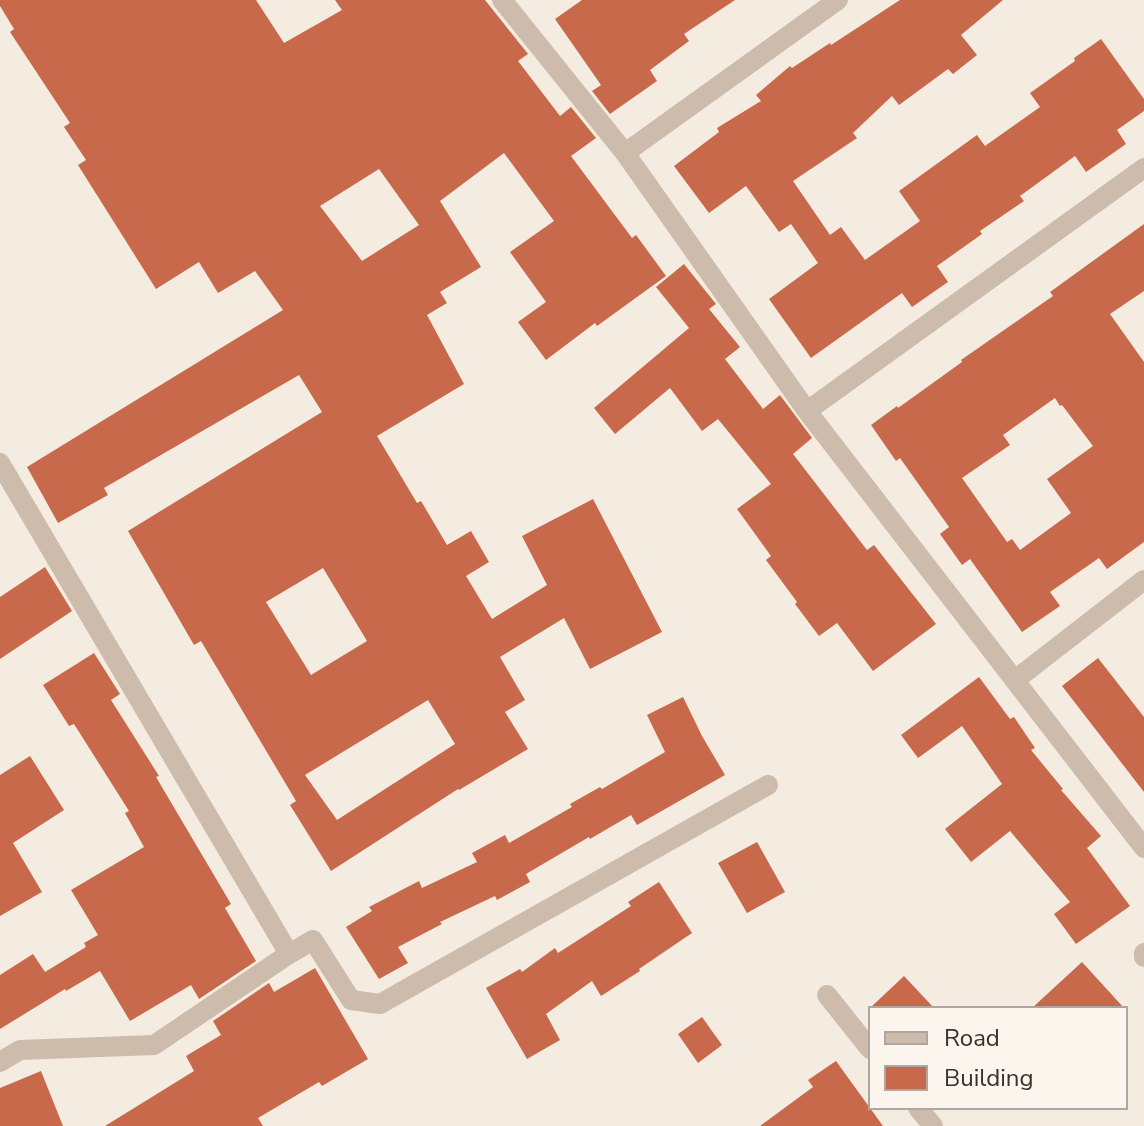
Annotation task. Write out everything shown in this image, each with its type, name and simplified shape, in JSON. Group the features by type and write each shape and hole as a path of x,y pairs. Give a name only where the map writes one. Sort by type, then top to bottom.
{"street":[{"path":"502,0 625,153 807,411 1144,848"},
{"path":"625,153 838,0"},
{"path":"807,411 1144,168"},
{"path":"0,463 289,954"},
{"path":"1015,680 1144,580"},
{"path":"0,1062 20,1050 154,1045 313,940 351,1000 380,1004 768,785"},
{"path":"827,995 868,1046"},
{"path":"920,1110 933,1126"}],"building":[{"path":"0,0 256,0 284,43 342,10 335,0 485,0 528,54 518,61 560,116 571,107 596,138 571,156 632,238 636,235 666,276 546,360 518,322 546,302 510,252 554,221 504,153 440,201 481,267 440,292 447,303 427,315 464,384 377,436 417,503 421,501 447,545 471,531 489,562 466,576 492,619 547,585 522,536 593,499 662,632 590,669 564,618 500,657 525,700 505,712 528,749 458,789 331,871 290,805 296,801 201,641 194,645 128,531 322,412 299,375 104,488 108,495 58,523 27,467 283,310 255,271 218,293 199,262 156,289 78,165 86,160 64,127 70,123 10,32 14,29 0,6","holes":["379,169 419,225 362,261 320,206","323,568 367,641 311,675 266,602","428,700 455,744 337,820 305,775"]},
{"path":"582,0 735,0 684,34 689,41 650,70 657,81 610,114 592,91 601,85 555,19"},
{"path":"900,0 1003,0 961,35 977,55 953,74 948,69 899,105 892,96 853,133 857,138 793,181 830,235 841,227 865,260 920,221 899,191 977,135 985,146 1040,107 1030,93 1101,39 1144,99 1144,111 1117,130 1126,144 1086,172 1075,156 1020,196 1024,201 937,266 948,282 912,307 902,293 811,358 769,299 818,263 791,224 779,232 746,186 709,213 674,166 719,132 717,128 761,101 756,95 790,66 792,68 831,45"},
{"path":"1144,224 1144,291 1110,314 1144,362 1144,542 1107,569 1099,558 1050,592 1060,606 1022,632 970,559 962,565 940,534 949,527 900,458 896,461 871,425 1053,296 1050,292","holes":["1055,398 1093,446 1047,479 1071,513 1020,550 1012,539 1007,542 962,478 1010,445 1003,435"]},
{"path":"684,264 716,304 709,309 740,347 725,359 763,409 780,395 812,438 793,454 867,550 874,545 936,624 873,671 837,623 819,636 766,560 771,556 737,509 771,484 718,419 702,431 670,388 615,434 594,408 689,328 656,287"},
{"path":"45,567 72,611 0,659 0,597"},
{"path":"94,653 120,694 111,700 159,776 156,777 231,904 225,908 256,961 199,999 191,985 130,1021 100,971 0,1029 0,975 33,954 45,972 86,947 84,943 98,935 71,890 144,847 125,813 129,811 74,724 69,726 43,685"},
{"path":"1098,658 1144,717 1144,792 1062,686"},
{"path":"979,677 1010,719 1014,717 1035,748 1031,750 1061,790 1101,836 1087,848 1130,906 1076,944 1054,914 1070,902 1010,831 971,862 945,829 1002,784 962,726 918,758 901,735"},
{"path":"683,697 725,775 637,825 631,815 526,874 530,882 497,900 495,896 440,922 442,924 398,947 408,963 379,979 346,927 372,911 369,907 419,881 422,888 477,862 472,853 505,835 509,843 572,807 570,804 665,752 647,715"},
{"path":"30,756 64,810 13,843 42,892 0,916 0,775"},
{"path":"757,842 785,892 747,913 718,863"},
{"path":"659,882 692,933 601,996 592,981 546,1014 560,1040 527,1059 486,988 520,969 522,972 555,948 558,953 631,906 628,902"},
{"path":"1082,962 1122,1006 1034,1006"},
{"path":"315,968 368,1059 322,1086 319,1082 258,1118 263,1126 105,1126 194,1071 186,1056 221,1035 213,1021 269,983 274,992"},
{"path":"904,976 932,1006 872,1006"},
{"path":"702,1017 722,1045 698,1063 678,1034"},
{"path":"836,1061 868,1105 868,1110 871,1110 883,1126 760,1126 813,1087 808,1080"},
{"path":"41,1071 63,1126 0,1126 0,1088"}]}
